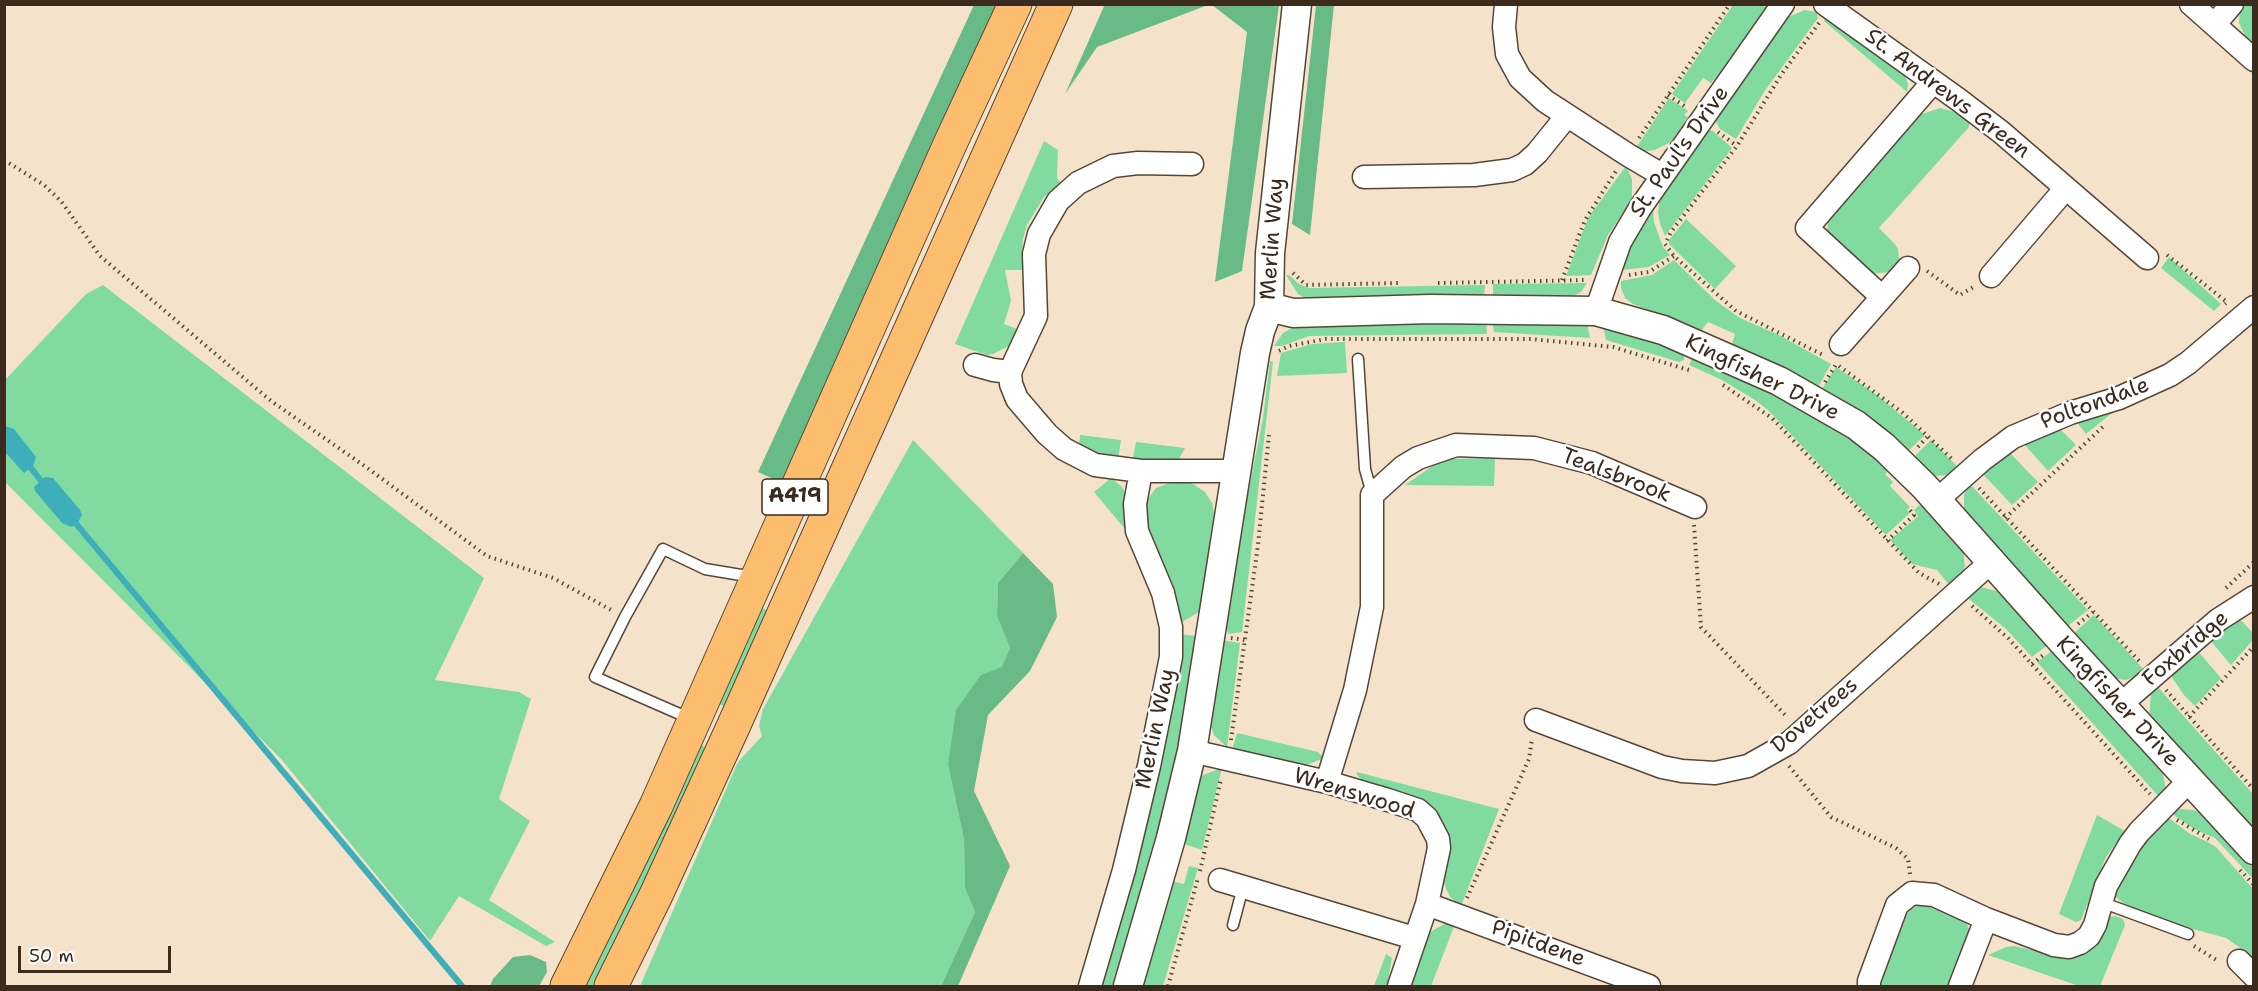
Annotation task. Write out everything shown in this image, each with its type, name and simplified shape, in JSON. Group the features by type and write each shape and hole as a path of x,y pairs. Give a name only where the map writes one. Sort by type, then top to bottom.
{"highway":[{"name":"A419","path":"567,987 656,806 1015,4"},
{"name":"A419","path":"611,987 738,717 1056,4"}],"street":[{"name":"Merlin Way","path":"1128,987 1171,838 1192,751 1255,353 1269,308 1270,267 1297,4"},
{"path":"1506,4 1504,27 1507,54 1530,88 1567,116 1662,175"},
{"name":"St. Paul's Drive","path":"1596,310 1620,242 1662,175 1783,4"},
{"path":"2191,4 2253,60"},
{"path":"2215,24 2232,4"},
{"name":"St. Andrews Green","path":"1827,6 2001,132 2146,258"},
{"path":"1882,297 1807,228 1933,82"},
{"path":"1364,177 1474,175 1512,170 1525,164 1538,153 1567,116"},
{"path":"1192,164 1138,163 1113,166 1078,183 1058,201 1039,234 1034,254 1036,316 1010,372 1011,384 1017,399 1047,434 1064,449 1095,465 1141,471 1235,471"},
{"path":"1991,276 2066,188"},
{"path":"1839,354 1882,297 1908,268"},
{"name":"Poltondale","path":"1936,500 1996,448 2031,428 2119,398 2170,375 2188,363 2253,307"},
{"name":"Kingfisher Drive","path":"1269,308 1293,313 1430,309 1596,310 1663,330 1746,365 1813,400 1856,425 1884,447 1936,500 2189,781 2246,859"},
{"path":"975,365 1010,372"},
{"name":"Tealsbrook","path":"1372,495 1403,467 1418,458 1456,445 1481,445 1534,448 1569,455 1695,507"},
{"name":"Merlin Way","path":"1090,987 1149,766 1171,657 1171,627 1164,593 1137,531 1135,504 1141,471"},
{"path":"1327,782 1355,690 1372,607 1372,495"},
{"name":"Dovetrees","path":"1536,720 1662,767 1715,773 1732,771 1764,759 1802,732 1991,562"},
{"name":"Foxbridge","path":"2121,705 2218,620 2253,597"},
{"name":"Wrenswood","path":"1192,751 1327,782 1418,810 1427,818 1438,839 1439,848 1427,903 1399,987"},
{"path":"1869,987 1869,981 1898,905 1912,894 1934,895 1986,919 2054,945 2069,946 2080,943 2089,936 2095,925 2106,886 2130,844 2189,781"},
{"path":"1220,880 1414,938"},
{"name":"Pipitdene","path":"1427,903 1649,987"},
{"path":"1960,987 1986,919"}],"lane":[{"path":"1358,359 1365,469 1372,495"},
{"path":"694,721 595,677 624,617 663,549 705,569 720,573 741,576 761,572"},
{"path":"1233,924 1243,887"},
{"path":"2101,902 2188,934"}],"path":[{"path":"1827,6 1774,85 1737,146 1665,240 1666,246 1674,256 1736,311 1791,337 1839,354 1865,383 1912,420 1967,474 2005,518 2154,676 2253,790"},
{"path":"4,160 44,184 61,201 100,256 271,402 366,467 487,556 553,578 624,617"},
{"path":"2146,258 2169,254 2227,302 2212,316 2225,331"},
{"path":"1431,283 1605,280 1649,272 1674,256"},
{"path":"1270,267 1289,269 1306,285 1410,283"},
{"path":"1908,268 1922,267 1960,295 1991,276"},
{"path":"1276,357 1277,351 1289,346 1326,339 1531,339 1614,347 1698,374"},
{"path":"1813,400 1839,354"},
{"path":"1719,382 1772,418 1919,573 1946,587 1953,596 1972,605 2008,638 2163,807 2178,821 2217,845"},
{"path":"2005,518 2109,422"},
{"path":"1167,987 1205,853 1227,759 1258,545 1269,427"},
{"path":"1695,507 1694,543 1701,627 1802,732"},
{"path":"2189,717 2253,646"},
{"path":"1459,915 1529,759 1536,720"},
{"path":"1778,751 1832,817 1896,848 1908,860 1912,894"},
{"path":"2246,859 2253,885"},
{"path":"2188,934 2192,944 2228,968 2246,968"}],"green space":[{"path":"1105,4 1208,5 1097,47 1065,94"},
{"path":"974,5 1001,5 784,484 758,472"},
{"path":"1212,5 1279,5 1242,271 1215,282 1247,32"},
{"path":"1316,5 1334,5 1310,235 1292,224"},
{"path":"1733,5 1771,5 1727,65 1711,83 1703,78 1685,103 1672,94"},
{"path":"2253,5 2253,47 2239,23 2240,7"},
{"path":"1805,10 1816,12 1818,18 1764,92 1736,139 1720,129 1715,120 1786,18"},
{"path":"1827,17 1904,74 1908,84 1907,92 1824,21"},
{"path":"1669,98 1688,111 1684,115 1688,117 1671,142 1655,150 1642,152 1636,148"},
{"path":"1940,108 1955,112 1969,122 1969,127 1879,228 1898,249 1899,263 1889,272 1872,274 1827,233 1828,221 1920,111 1922,114"},
{"path":"1707,130 1713,131 1732,148 1665,236 1658,212 1660,196"},
{"path":"1044,141 1058,150 1057,178 1061,183 1044,197 1027,225 1022,256 1025,270 1005,270 1011,301 1004,324 1019,330 1009,346 993,354 987,355 955,344"},
{"path":"1626,166 1632,179 1632,199 1608,235 1591,275 1566,276 1588,218"},
{"path":"1653,210 1654,222 1663,247 1670,255 1649,267 1621,270 1625,254 1644,220"},
{"path":"1686,219 1736,266 1715,289 1669,244 1669,240"},
{"path":"2169,257 2221,304 2214,311 2161,268"},
{"path":"1674,260 1716,301 1740,318 1779,335 1831,364 1817,389 1749,356 1732,344 1735,334 1708,322 1701,331 1633,304 1625,298 1621,281 1652,275"},
{"path":"1286,275 1309,288 1485,285 1484,297 1311,301 1298,294"},
{"path":"1587,283 1581,292 1570,298 1496,297 1493,295 1493,284"},
{"path":"103,285 484,578 435,680 519,692 531,699 499,799 530,821 489,900 555,942 546,946 459,896 430,941 282,760 5,482 4,381 86,294"},
{"path":"1486,320 1487,334 1309,336 1282,346 1274,346 1283,333 1295,326"},
{"path":"1492,320 1587,323 1590,338 1494,332"},
{"path":"1603,326 1685,350 1684,360 1679,362 1606,340"},
{"path":"1345,342 1347,373 1277,376 1281,353 1312,344"},
{"path":"1694,354 1733,370 1840,428 1891,468 1885,474 1893,482 1890,486 1910,507 1907,510 1910,513 1886,535 1768,410 1722,380 1689,365"},
{"path":"1270,361 1273,362 1242,632 1229,634 1224,626 1263,418"},
{"path":"1836,367 1877,395 1925,435 1906,453 1820,392"},
{"path":"2111,410 2112,413 2086,434 2075,420"},
{"path":"2057,426 2076,445 2048,471 2024,444"},
{"path":"1080,435 1121,440 1118,460 1089,452 1079,446"},
{"path":"913,440 1023,553 998,583 997,616 1010,648 1002,668 981,675 948,765 964,839 965,888 975,912 941,986 640,986 738,762 762,736 759,726 763,709"},
{"path":"1931,440 1960,469 1948,475 1933,476 1912,459"},
{"path":"1136,442 1185,448 1178,461 1135,462 1133,458"},
{"path":"2009,452 2038,482 2012,505 1982,473"},
{"path":"1495,458 1494,486 1405,485 1434,465 1451,459"},
{"path":"1111,478 1122,487 1127,497 1130,535 1094,492"},
{"path":"1178,480 1193,484 1205,492 1212,503 1214,512 1201,611 1180,623 1176,599 1147,523 1147,500 1156,488"},
{"path":"1969,483 2088,610 2064,629 1964,510 1964,495"},
{"path":"1923,502 1963,549 1965,567 1962,574 1950,586 1937,570 1912,564 1890,540 1918,516 1914,510"},
{"path":"1023,553 1053,584 1057,617 1030,671 988,715 974,791 1010,866 958,986 941,986 975,912 965,888 964,839 948,765 956,710 981,675 1002,667 1010,648 997,616 998,583"},
{"path":"1981,587 2004,593 2050,643 2032,657 2006,629 1964,595"},
{"path":"759,605 771,614 729,708 716,703"},
{"path":"2094,615 2146,672 2126,680 2110,678 2071,636"},
{"path":"2237,616 2253,633 2253,640 2231,665 2210,640"},
{"path":"1180,634 1195,636 1192,678 1165,819 1115,986 1099,986"},
{"path":"1221,640 1240,643 1227,747 1214,735 1210,716"},
{"path":"2056,648 2162,769 2166,789 2161,799 2037,662"},
{"path":"2196,649 2221,678 2195,706 2184,695 2169,673"},
{"path":"2156,685 2253,794 2253,838 2149,718 2151,693"},
{"path":"1237,733 1318,752 1324,758 1307,765 1232,750"},
{"path":"698,743 712,751 599,986 582,986"},
{"path":"1222,768 1202,850 1184,844 1198,781 1203,775"},
{"path":"1357,772 1499,809 1461,906 1450,897 1441,877 1449,842 1448,833 1439,815 1427,803 1364,782"},
{"path":"2194,810 2203,814 2253,867 2253,879 2215,838 2194,829 2175,816 2172,811"},
{"path":"2097,815 2125,831 2106,857 2081,920 2076,922 2059,914"},
{"path":"2166,816 2190,834 2216,847 2253,889 2253,964 2239,947 2226,938 2171,923 2126,905 2116,897 2113,890 2139,846"},
{"path":"1189,866 1198,868 1163,986 1141,986 1172,881 1184,884"},
{"path":"1928,903 1966,922 1969,929 1970,943 1952,986 1880,986 1904,916 1919,904"},
{"path":"2116,916 2123,919 2125,925 2100,986 2079,986 1988,955 2014,946 2063,957 2109,917"},
{"path":"1446,923 1455,924 1431,986 1406,986 1427,934"},
{"path":"1386,954 1392,958 1387,986 1374,986"},
{"path":"530,955 546,962 547,972 539,986 490,986 493,979 513,957"}],"water":[{"path":"5,426 14,429 36,457 33,466 24,473 5,452"},
{"path":"45,477 53,478 80,510 82,515 77,524 71,527 62,523 35,491 34,487"}],"waterway":[{"path":"31,468 46,487"},
{"path":"73,520 462,986"}]}
